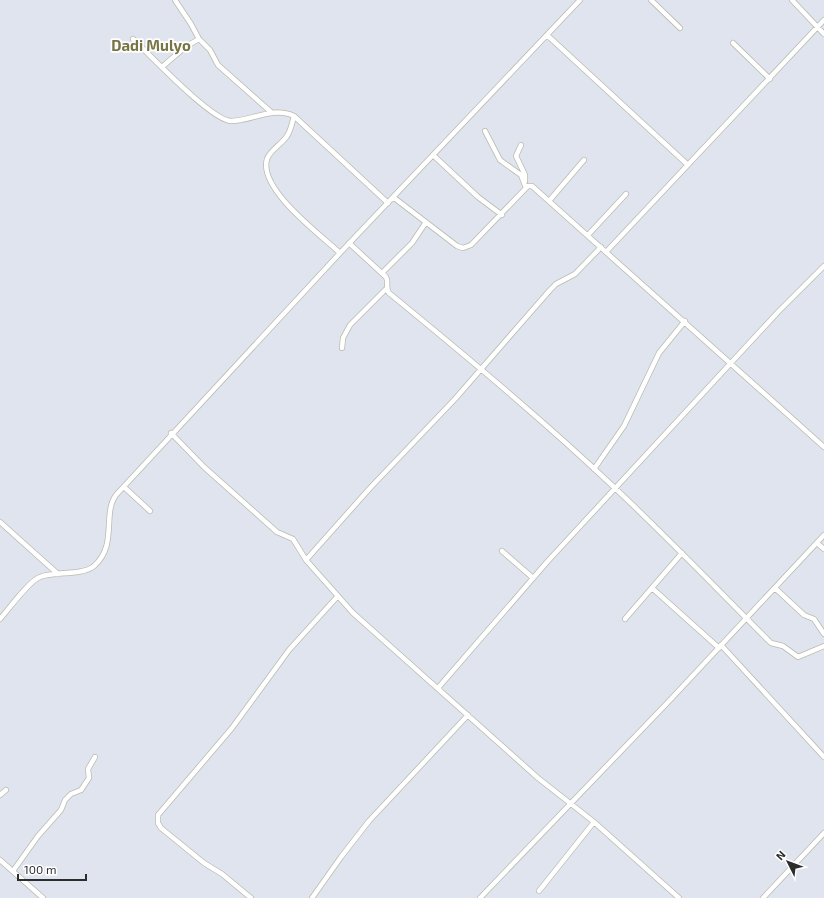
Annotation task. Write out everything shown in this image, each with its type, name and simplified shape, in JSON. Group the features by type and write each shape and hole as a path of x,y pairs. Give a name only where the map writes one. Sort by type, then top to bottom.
{"street":[{"path":"174,0 191,24 199,39 210,50 218,65 271,112"},
{"path":"0,619 37,578 86,570 94,566 99,560 108,540 112,501 124,487 171,433 580,0"},
{"path":"651,0 680,28"},
{"path":"792,0 824,34"},
{"path":"606,252 824,20"},
{"path":"547,35 688,165"},
{"path":"133,39 162,67 221,119 234,121 271,112 285,113 294,116 388,203"},
{"path":"162,67 185,47 199,39"},
{"path":"733,43 770,79"},
{"path":"294,116 288,136 267,160 271,183 281,198 340,253"},
{"path":"485,131 500,160 521,175 525,181"},
{"path":"521,145 516,156 525,174 526,188"},
{"path":"433,155 478,196 502,215"},
{"path":"549,201 584,160"},
{"path":"393,197 457,246 463,248 471,245 502,215 526,188 532,186 732,363 824,447"},
{"path":"588,235 626,194"},
{"path":"382,273 412,243 426,222"},
{"path":"342,348 343,338 350,325 386,289 387,279 349,243"},
{"path":"306,560 370,488 456,398 553,287 575,274 601,247"},
{"path":"438,688 548,561 778,312 824,266"},
{"path":"386,289 481,369 616,489 771,643 783,646 798,657 824,646"},
{"path":"594,469 624,426 659,353 685,321"},
{"path":"171,433 204,467 277,532 292,539 306,560 337,597 538,778 594,822 679,898"},
{"path":"124,487 150,511"},
{"path":"0,522 58,574"},
{"path":"480,898 720,647 824,535"},
{"path":"817,543 824,549"},
{"path":"502,551 533,578"},
{"path":"625,619 682,553"},
{"path":"652,588 720,647 824,757"},
{"path":"775,588 802,613 814,619 824,634"},
{"path":"251,898 222,874 204,863 161,828 158,823 158,815 235,724 289,650 337,597"},
{"path":"312,898 369,821 468,715"},
{"path":"13,871 38,836 61,810 65,800 71,794 81,790 88,778 88,769 95,757"},
{"path":"0,795 6,790"},
{"path":"539,891 594,822"},
{"path":"763,898 824,833"},
{"path":"0,860 43,898"}],"district":[{"name":"Dadi Mulyo","path":"151,46"}]}
